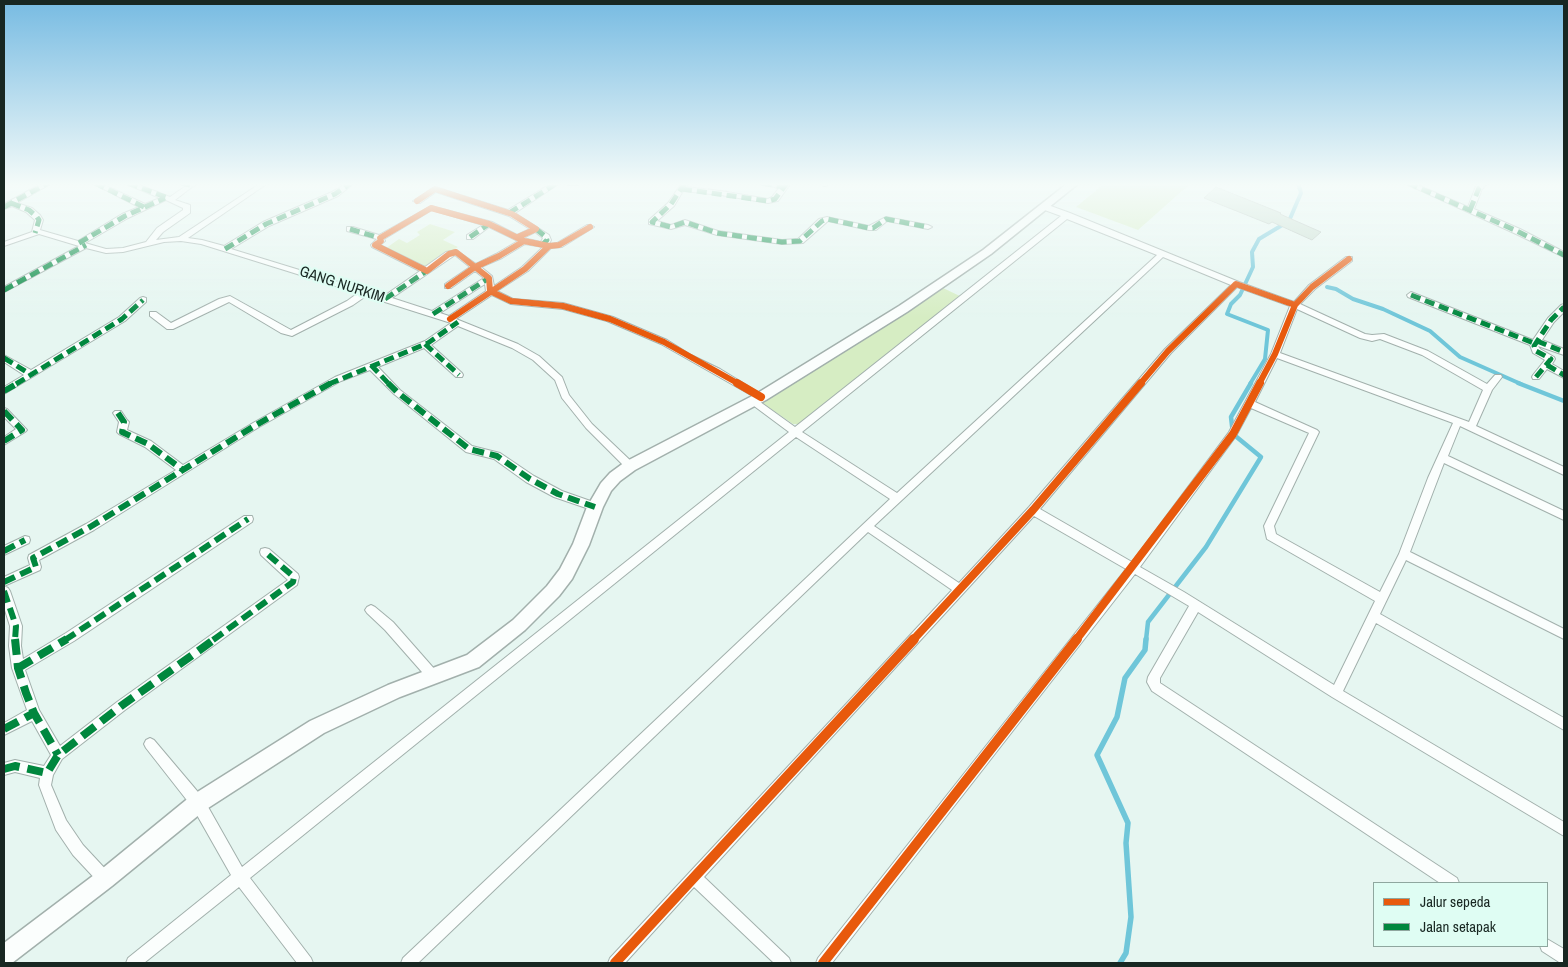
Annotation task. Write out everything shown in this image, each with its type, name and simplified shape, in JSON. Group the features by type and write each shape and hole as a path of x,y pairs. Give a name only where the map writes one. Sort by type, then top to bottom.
{"main road":[{"path":"4,956 105,879 198,803 316,727 394,691 473,661 533,612 566,574 581,545 595,507 610,482 630,466 757,399 902,309 987,252 1018,228"}],"street":[{"path":"35,233 36,228"},
{"path":"4,290 82,244 104,228"},
{"path":"148,243 163,228"},
{"path":"181,239 197,228"},
{"path":"225,248 259,228"},
{"path":"350,228 380,238 397,228"},
{"path":"470,237 483,228"},
{"path":"498,228 521,239 545,245 559,245 588,228"},
{"path":"704,228 718,233 782,242 800,241 814,228"},
{"path":"133,963 1051,228"},
{"path":"1099,228 1237,285 1295,305 1363,336 1372,338 1381,336 1425,353 1488,389"},
{"path":"1513,228 1564,255"},
{"path":"4,582 36,566 33,558 90,527 338,379 425,344 490,291 525,269 545,245 546,237 536,229 499,256 475,267 448,286"},
{"name":"GANG NURKIM","path":"4,244 35,233 44,232 101,250 111,251 164,240 181,239 225,248 454,320 514,346 536,358 558,379 565,396 589,426 630,466"},
{"path":"380,238 382,239 376,246 426,271"},
{"path":"386,299 452,252 459,253 490,278"},
{"path":"408,963 867,526 1162,254"},
{"path":"823,963 1133,568 1233,434 1275,354 1295,305 1312,287 1349,259"},
{"path":"490,278 490,291"},
{"path":"433,314 490,278"},
{"path":"615,963 1032,510 1168,351 1237,285"},
{"path":"490,291 511,301 563,306 610,319 664,342 688,358 717,371 757,399 795,432 897,498"},
{"path":"153,314 170,328 222,301 230,299 292,334 350,303 364,293"},
{"path":"1411,295 1564,352"},
{"path":"4,391 122,319 143,300"},
{"path":"1536,377 1551,359 1536,351 1534,346 1554,317 1564,307"},
{"path":"1554,317 1564,322"},
{"path":"425,344 459,375"},
{"path":"1275,354 1458,421 1564,471"},
{"path":"4,358 30,374"},
{"path":"371,365 405,398 469,449 497,456 530,479 558,494 595,507"},
{"path":"1547,366 1564,374"},
{"path":"1471,427 1488,389 1498,377"},
{"path":"1249,403 1314,432 1269,526 1271,536 1382,599"},
{"path":"4,411 22,430 4,441"},
{"path":"118,413 124,422 122,432 148,444 183,470"},
{"path":"1336,693 1404,554 1433,478 1458,421"},
{"path":"1443,458 1564,516"},
{"path":"1032,510 1180,595 1336,693 1564,829"},
{"path":"18,668 70,637 248,519"},
{"path":"867,526 960,589"},
{"path":"4,550 25,540"},
{"path":"105,879 78,850 61,825 45,785 47,773 58,756 121,706 293,582 294,577 265,552"},
{"path":"1404,554 1564,634"},
{"path":"4,591 16,626 15,646 18,668 34,713 58,756"},
{"path":"1195,606 1154,677 1153,682 1156,687 1450,882"},
{"path":"371,610 389,626 433,676"},
{"path":"1374,616 1564,724"},
{"path":"4,729 34,713"},
{"path":"150,744 198,803 240,877 306,963"},
{"path":"4,769 15,766 47,773"},
{"path":"694,877 784,963"},
{"path":"1548,947 1564,957"}],"green space":[{"path":"423,228 443,228 455,232 443,240 458,247 424,270 382,251 399,239 407,243 420,235 417,232"},
{"path":"943,288 962,297 801,424 793,424 759,401 872,334"}],"building":[{"path":"1286,228 1312,228 1321,232 1312,240"}],"waterway":[{"path":"1250,384 1265,359 1268,330 1227,314 1231,304 1240,295 1253,267 1252,252 1259,239 1277,228"},
{"path":"1327,287 1336,289 1353,299 1383,309 1430,331 1460,357 1521,384"},
{"path":"1146,640 1148,622 1206,547 1261,457 1233,434 1231,417 1251,383"},
{"path":"1518,383 1564,401"},
{"path":"1120,963 1126,953 1131,917 1126,843 1128,823 1097,755 1117,717 1125,678 1145,650 1146,639"}],"marked path":[{"path":"35,233 36,228"},
{"path":"79,243 104,228"},
{"path":"225,249 259,228"},
{"path":"470,237 483,228"},
{"path":"703,228 717,233 782,242 800,241 814,228"},
{"path":"1510,228 1564,255"},
{"path":"350,229 380,238"},
{"path":"536,229 546,237 547,240 542,245"},
{"path":"4,290 86,245"},
{"path":"385,299 428,270"},
{"path":"433,314 489,278"},
{"path":"1411,295 1536,344"},
{"path":"4,391 122,319 143,300"},
{"path":"1536,377 1551,359 1536,351 1534,346 1551,320 1564,307"},
{"path":"4,582 36,567 33,558 90,527 256,425 338,379 428,343 458,322"},
{"path":"1537,341 1564,352"},
{"path":"425,344 459,375"},
{"path":"4,358 30,374"},
{"path":"371,365 397,392 469,449 497,456 530,479 558,494 595,507"},
{"path":"1547,365 1564,375"},
{"path":"4,411 22,430 4,441"},
{"path":"118,413 124,422 122,432 148,444 183,470"},
{"path":"18,668 70,637 248,519"},
{"path":"4,551 25,540"},
{"path":"4,769 15,766 47,773 58,755 121,706 293,582 294,577 265,552"},
{"path":"4,591 16,626 15,646 18,668 26,693 34,713 58,755"},
{"path":"4,729 34,713"}],"cycle path":[{"path":"397,228 380,238 381,241 375,245 427,271 449,254 456,252 489,278 490,291"},
{"path":"497,228 524,241 549,246 559,245 588,228"},
{"path":"518,237 536,229 535,228"},
{"path":"448,286 475,267 499,256 524,241"},
{"path":"450,319 525,269 549,246"},
{"path":"1295,305 1312,287 1349,259"},
{"path":"615,963 1033,510 1168,351 1236,284 1295,305 1275,354 1233,434 1133,568 823,963"},
{"path":"490,291 511,301 563,306 610,319 664,342 761,397"}]}
